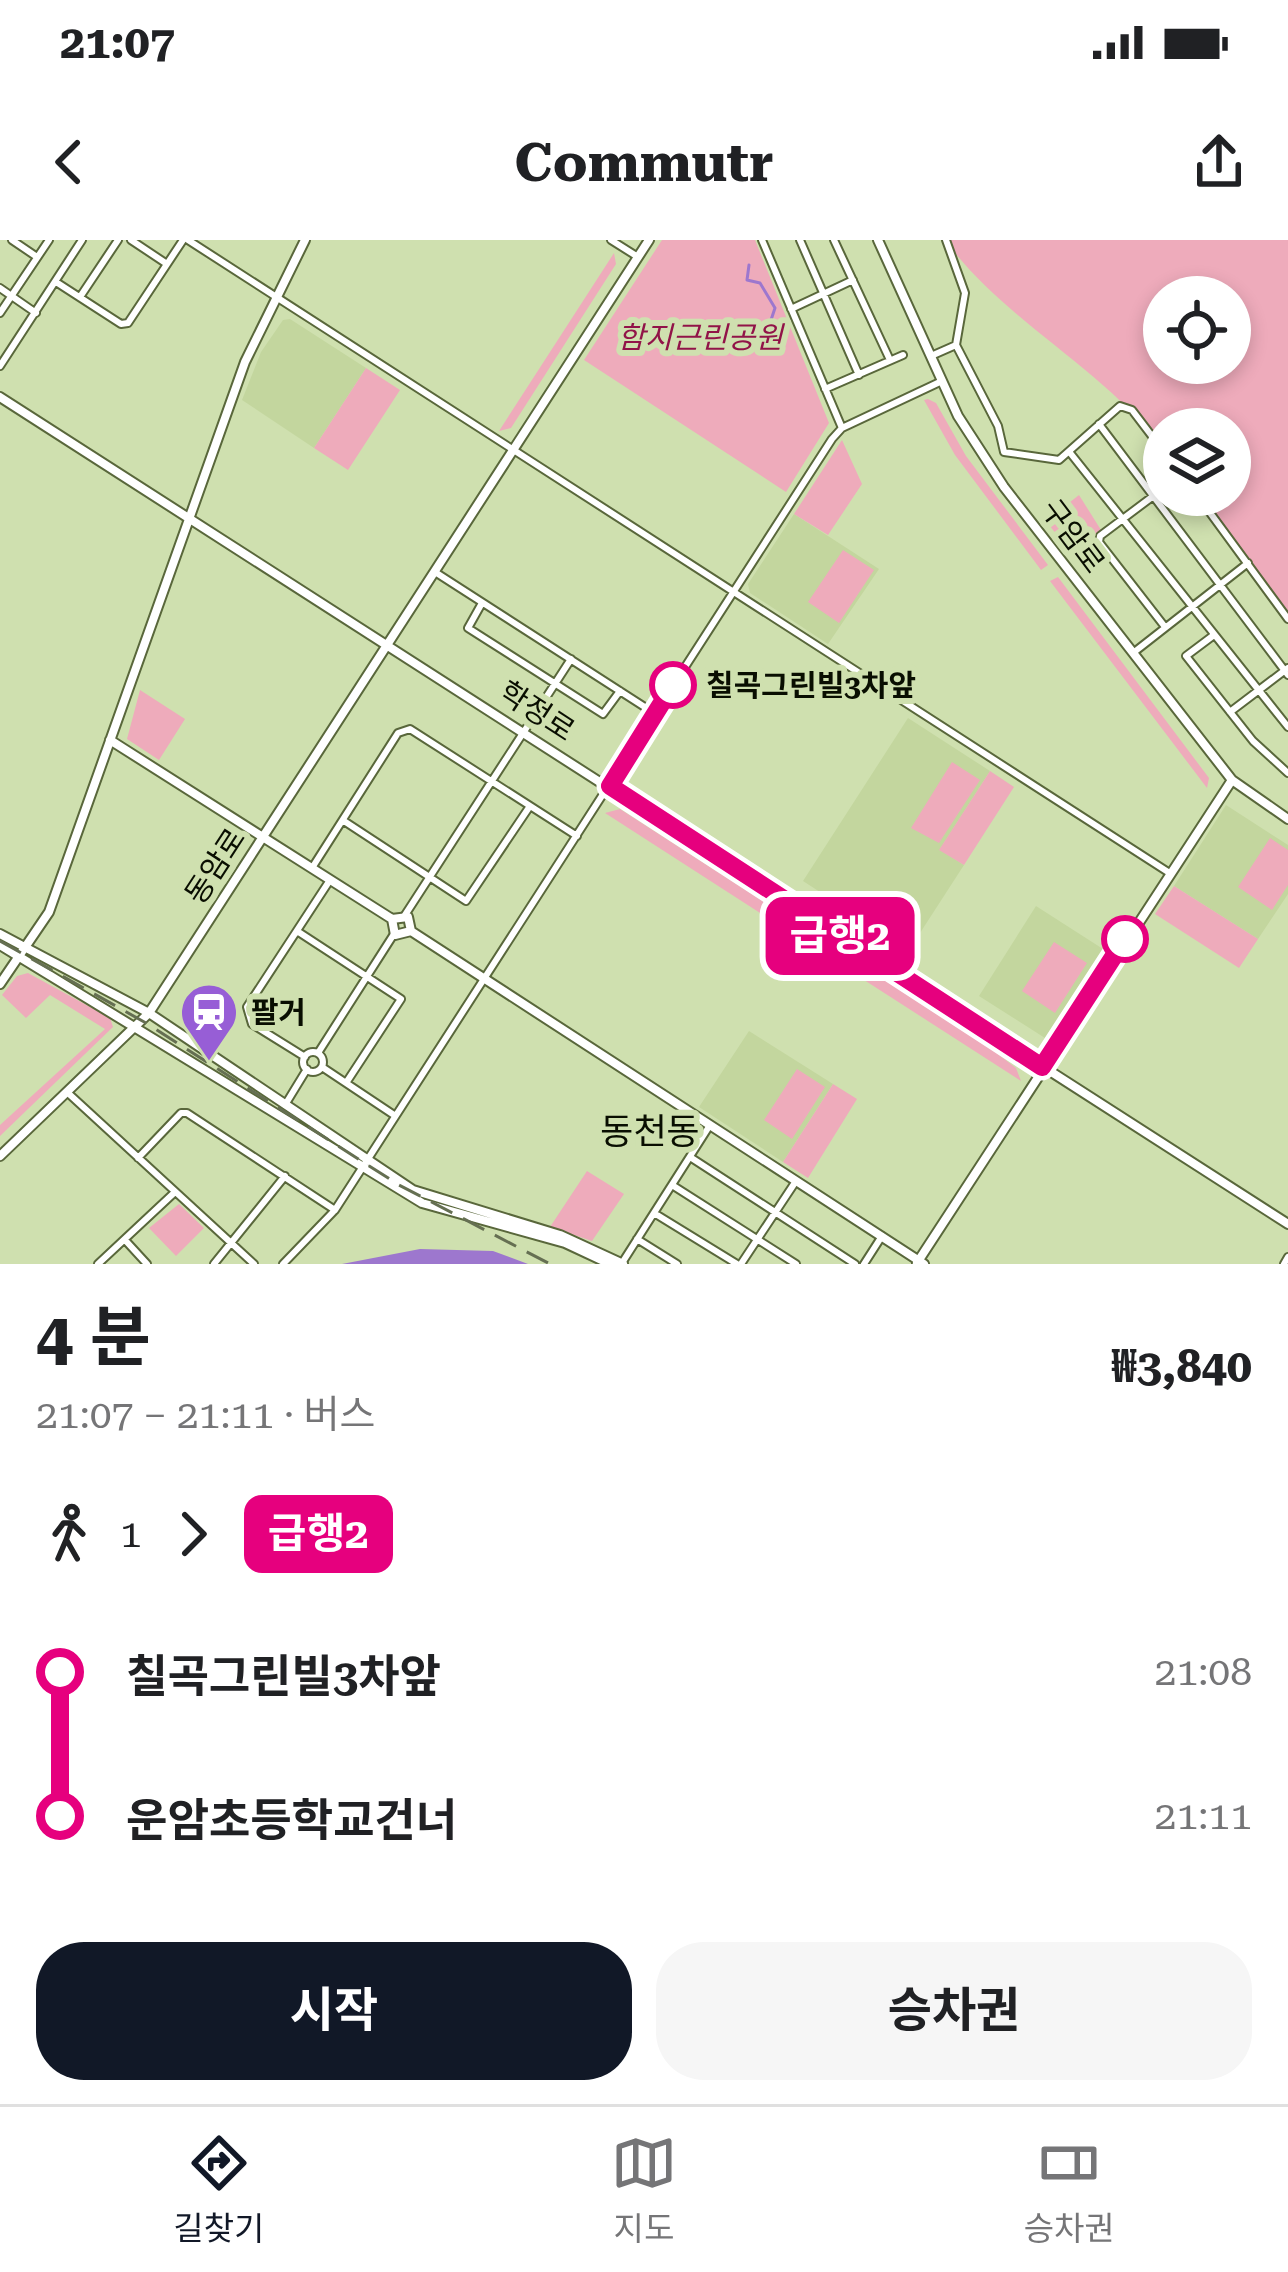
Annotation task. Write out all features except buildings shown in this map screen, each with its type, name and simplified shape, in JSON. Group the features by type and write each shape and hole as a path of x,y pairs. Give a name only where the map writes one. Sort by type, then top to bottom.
{"main road":[{"path":"0,984 24,953 57,891 245,362 305,240"},
{"name":"동암로","path":"0,1156 149,1013 649,240"},
{"name":"구암로","path":"878,240 942,381 987,462 1232,780 1288,819"},
{"name":"학정로","path":"0,398 190,515 1288,1224"},
{"path":"110,740 392,919 405,915 411,931 920,1263 1042,1067 1232,780"},
{"path":"392,919 394,934 411,931"},
{"path":"0,934 136,1025 422,1203 565,1244 610,1264"},
{"path":"0,945 149,1013 364,1164 413,1190 560,1235 622,1264"}],"street":[{"path":"12,240 37,257"},
{"path":"0,314 49,240"},
{"path":"65,240 75,250"},
{"path":"0,366 82,240"},
{"path":"80,297 118,240"},
{"path":"131,240 167,264"},
{"path":"56,282 121,325 128,322 185,240 1168,872"},
{"path":"611,240 638,257"},
{"path":"762,240 842,428"},
{"path":"800,240 859,375"},
{"path":"835,240 890,360"},
{"path":"946,240 964,292 956,344 998,426 1004,452"},
{"path":"791,309 853,280"},
{"path":"0,288 36,313"},
{"path":"931,356 956,344"},
{"path":"825,389 903,355"},
{"path":"283,1264 335,1210 842,428 942,381"},
{"path":"987,462 1004,452 1049,460 1070,454 1120,406 1132,410 1143,424"},
{"path":"1099,424 1143,483"},
{"path":"1070,454 1288,727"},
{"path":"1143,504 1099,542 1166,627"},
{"path":"1168,516 1287,671 1229,712"},
{"path":"1213,516 1288,619"},
{"path":"1132,653 1248,563"},
{"path":"435,572 655,714"},
{"path":"483,602 469,629 555,685 603,713 620,691"},
{"path":"1214,635 1186,656 1229,712 1288,773"},
{"path":"405,915 571,659"},
{"path":"312,868 404,730 577,836"},
{"path":"343,820 466,901 530,806"},
{"path":"285,1105 307,1069 305,1057 246,1017 330,880"},
{"path":"297,931 401,999 346,1083"},
{"path":"305,1057 318,1054 394,934"},
{"path":"318,1054 322,1067 394,1115"},
{"path":"307,1069 322,1067"},
{"path":"68,1093 254,1264"},
{"path":"138,1158 181,1113 188,1113 335,1210"},
{"path":"622,1264 710,1125"},
{"path":"690,1157 860,1264 882,1236"},
{"path":"214,1264 285,1176"},
{"path":"654,1213 739,1264 796,1181"},
{"path":"672,1185 796,1264"},
{"path":"98,1264 175,1192"},
{"path":"124,1239 147,1264"},
{"path":"638,1239 677,1264"}],"shaded area":[{"path":"290,319 366,368 314,448 242,400 261,352 283,320"},
{"path":"794,514 879,569 828,644 750,593 748,584"},
{"path":"908,718 990,771 940,849 964,865 909,950 803,881"},
{"path":"1226,805 1288,845 1288,894 1258,939 1174,886"},
{"path":"1036,906 1103,949 1045,1038 979,996"},
{"path":"749,1031 833,1084 783,1162 699,1107"},
{"path":"420,1249 493,1251 528,1264 342,1264"}],"green space":[{"name":"함지근린공원","path":"662,240 755,240 829,423 786,492 584,360"},
{"path":"945,240 1288,240 1288,613 1215,516 1251,516 1251,408 1143,408 1143,425 996,296"},
{"path":"614,253 616,264 511,428 499,431"},
{"path":"366,368 400,390 348,470 314,448"},
{"path":"924,400 936,403 966,456 1048,565 1041,570 955,455"},
{"path":"842,440 862,484 828,535 794,514"},
{"path":"1079,495 1101,530 1071,553 1046,521"},
{"path":"843,550 874,570 839,623 808,602"},
{"path":"1058,577 1209,778 1207,788 1050,581"},
{"path":"140,690 185,719 159,760 127,739"},
{"path":"952,762 980,780 939,843 911,828"},
{"path":"990,771 1014,787 964,865 939,850"},
{"path":"620,809 986,1045 1016,1068 1021,1081 605,813"},
{"path":"1270,838 1288,850 1288,885 1272,910 1238,887"},
{"path":"1174,886 1258,939 1239,968 1155,914"},
{"path":"1054,942 1087,963 1055,1013 1022,991"},
{"path":"28,973 110,1018 113,1027 0,1136 0,1125 105,1029 50,995 26,1018 2,995 17,976"},
{"path":"797,1069 825,1087 792,1139 764,1120"},
{"path":"833,1084 857,1099 808,1178 783,1162"},
{"path":"587,1171 624,1194 592,1241 550,1227"},
{"path":"179,1204 204,1228 176,1256 149,1228"}],"waterway":[{"path":"749,265 747,280 760,283 775,308 770,323 775,342"}],"railway":[{"path":"0,941 146,1023 399,1185 550,1264"}],"bus line":[{"name":"급행2","path":"673,685 610,786 1042,1067 1125,939"}],"place":[{"name":"칠곡그린빌3차앞","path":"673,685"},
{"name":"팔거","path":"209,1063"}],"district":[{"name":"동천동","path":"650,1132"}]}
